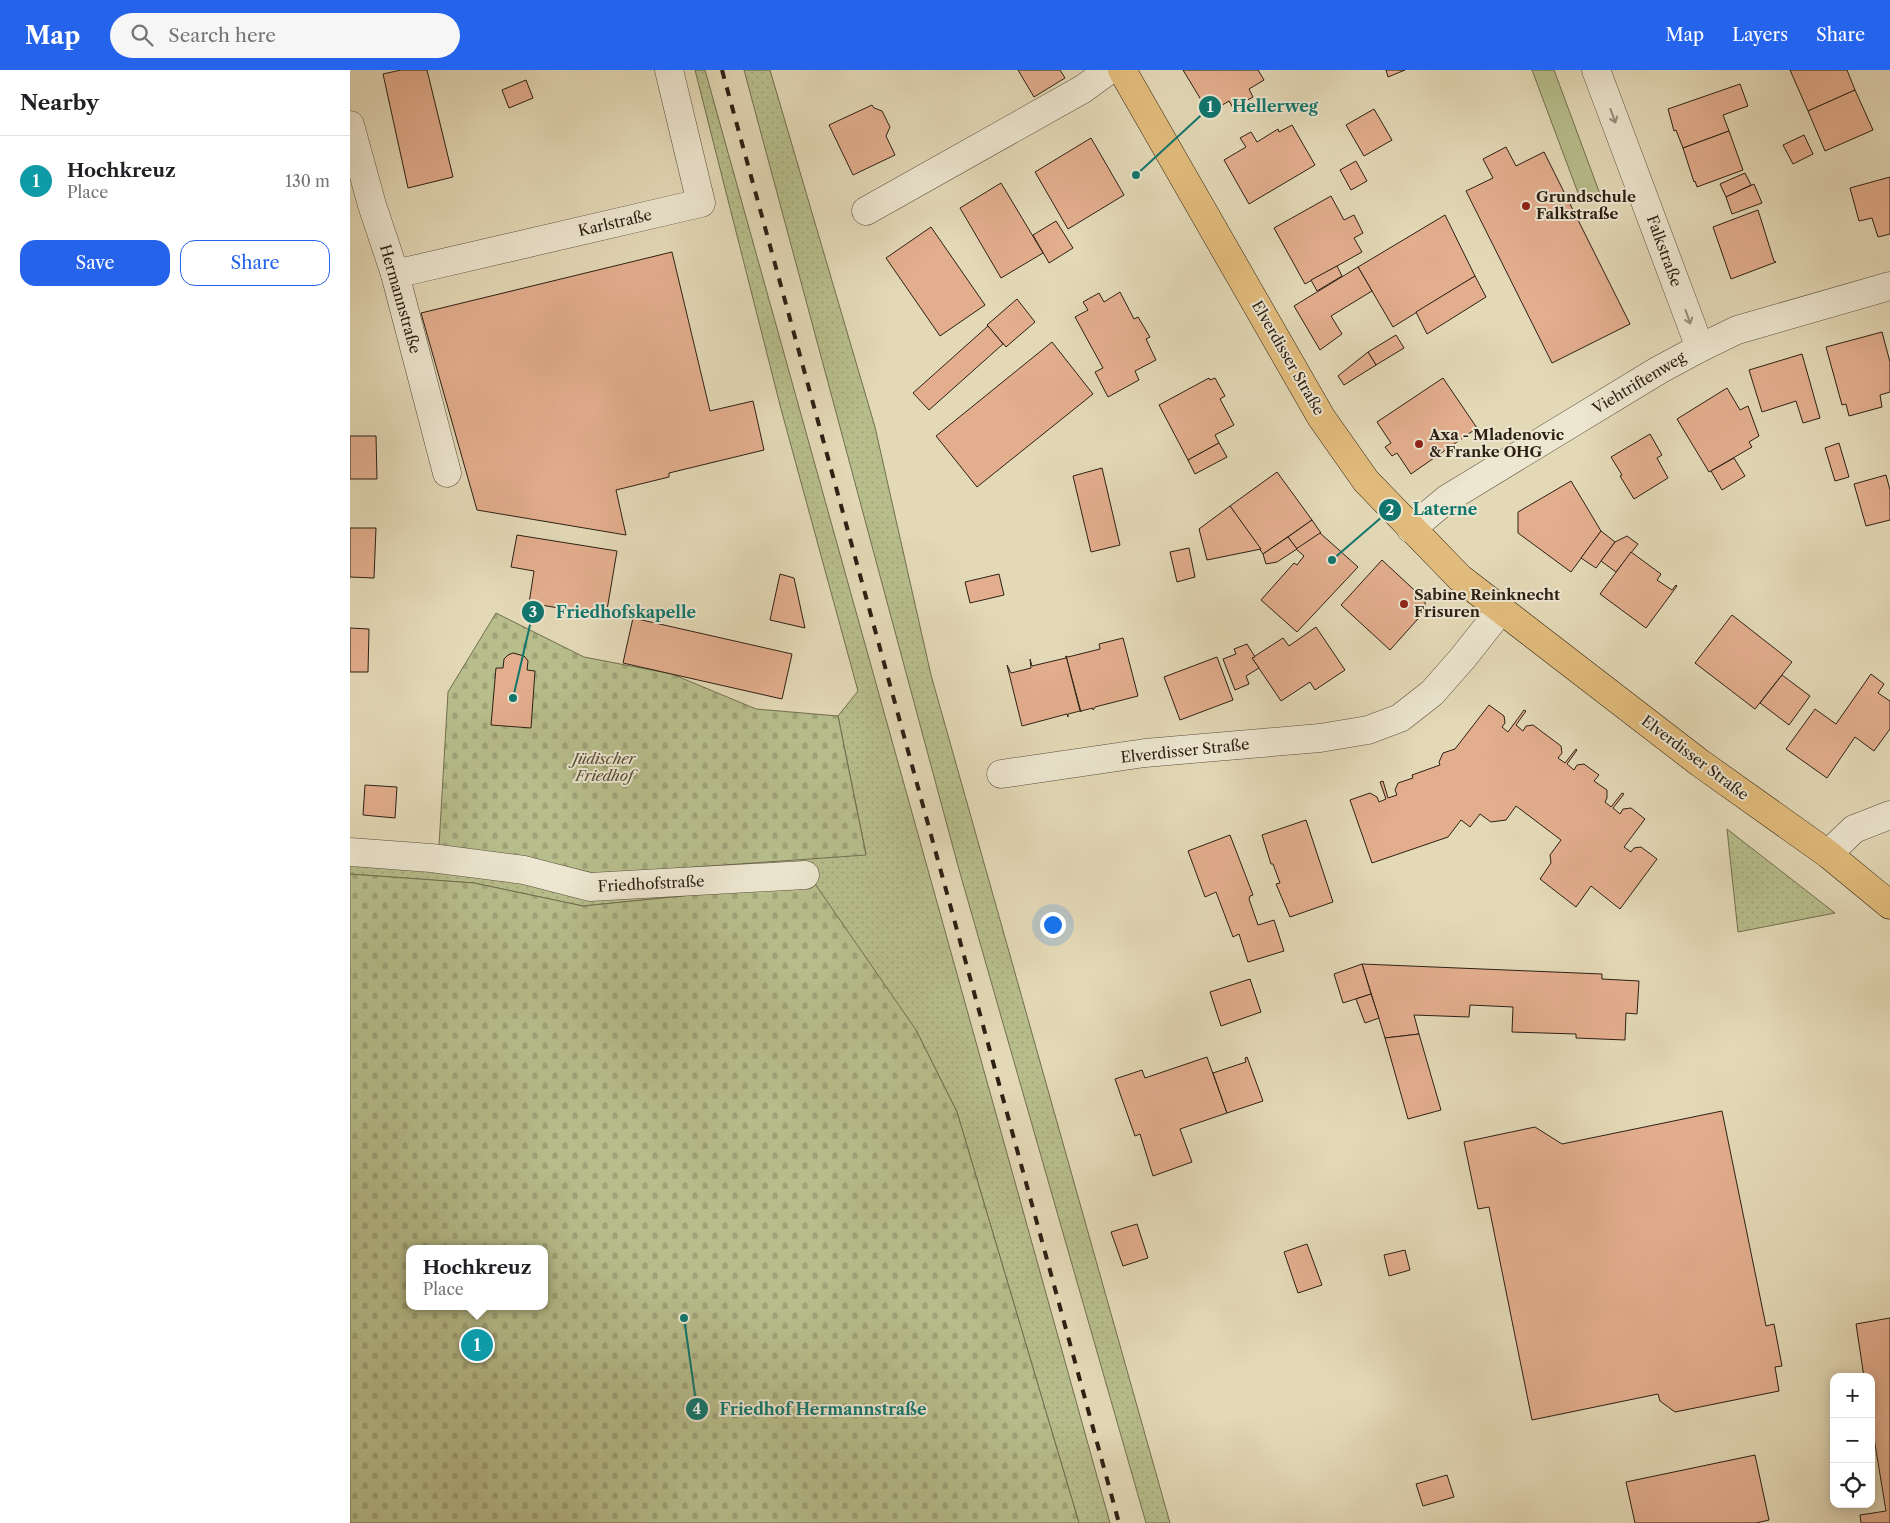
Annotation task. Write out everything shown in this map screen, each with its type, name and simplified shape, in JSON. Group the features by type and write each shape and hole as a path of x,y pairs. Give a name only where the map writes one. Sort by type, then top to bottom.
{"main road":[{"name":"Elverdisser Straße","path":"1122,70 1321,417 1366,481 1460,578 1700,763 1828,854 1890,906"}],"street":[{"name":"Karlstraße","path":"395,274 701,204 669,70"},
{"path":"866,212 1083,89 1109,70"},
{"name":"Falkstraße","path":"1596,70 1700,348"},
{"name":"Hermannstraße","path":"350,125 372,204 395,274 447,473"},
{"name":"Viehtriftenweg","path":"1411,529 1447,500 1659,370 1700,348 1737,330 1890,286"},
{"name":"Elverdisser Straße","path":"1000,774 1145,753 1320,738 1368,730 1400,718 1432,693 1462,659 1500,610"},
{"path":"1828,854 1854,829 1890,815"},
{"name":"Friedhofstraße","path":"350,852 431,858 524,870 590,887 805,876"}],"green space":[{"path":"695,70 705,70 1110,1523 1079,1523 957,1112 916,1030 782,886 583,906 474,883 350,874 350,865 866,854 838,716 858,691 781,409"},
{"path":"744,70 770,70 875,427 931,675 1170,1523 1146,1523 958,866"},
{"path":"1532,70 1554,70 1600,194 1581,201"},
{"name":"Jüdischer Friedhof","path":"496,613 584,657 672,674 756,709 838,716 866,855 597,874 526,857 439,846 448,692"},
{"path":"1727,829 1835,913 1738,932"},
{"path":"350,874 474,883 583,906 782,886 813,881 916,1030 957,1112 1079,1523 350,1523"}],"building":[{"path":"401,70 427,70 453,177 408,188 383,74"},
{"path":"1018,70 1060,70 1065,78 1034,97"},
{"path":"1183,70 1258,70 1264,80 1249,89 1253,97 1233,108 1229,101 1209,113"},
{"path":"1386,70 1405,70 1388,77"},
{"path":"1790,70 1847,70 1855,90 1808,111"},
{"path":"526,80 533,98 509,108 502,90"},
{"path":"1740,84 1748,106 1723,115 1729,131 1683,148 1676,130 1674,131 1668,109"},
{"path":"1855,90 1873,130 1825,151 1808,111"},
{"path":"872,105 874,108 882,111 890,127 886,136 895,155 853,175 829,125"},
{"path":"1374,109 1392,140 1364,156 1346,125"},
{"path":"1292,125 1315,165 1249,204 1224,160 1246,147 1240,138 1251,132 1257,142 1278,129 1279,132"},
{"path":"1729,131 1743,170 1697,187 1683,148"},
{"path":"1804,135 1813,154 1793,164 1783,145"},
{"path":"1091,138 1124,195 1068,229 1035,172"},
{"path":"1506,147 1516,166 1544,152 1630,324 1552,363 1466,191 1493,178 1483,159"},
{"path":"1356,161 1367,181 1351,190 1340,170"},
{"path":"1745,173 1751,185 1726,197 1720,184"},
{"path":"1890,177 1890,234 1878,237 1872,218 1859,221 1850,188"},
{"path":"1001,183 1043,253 1001,278 960,208"},
{"path":"1754,184 1762,203 1732,214 1726,197"},
{"path":"1331,196 1344,220 1354,215 1363,233 1354,238 1362,252 1305,284 1274,228"},
{"path":"1758,210 1774,261 1776,262 1731,279 1713,227"},
{"path":"1445,215 1475,276 1393,327 1358,267"},
{"path":"1056,221 1073,248 1049,263 1033,235"},
{"path":"931,227 985,305 940,336 886,258"},
{"path":"672,252 710,411 753,401 764,450 669,473 669,477 616,490 626,535 477,510 421,313"},
{"path":"1337,266 1342,276 1317,291 1311,280"},
{"path":"1358,267 1372,291 1331,316 1342,334 1320,350 1294,306"},
{"path":"1475,276 1486,297 1427,334 1416,312"},
{"path":"1120,292 1134,319 1138,317 1150,337 1146,339 1156,360 1135,371 1139,380 1108,397 1095,372 1103,368 1075,317 1088,310 1083,302 1099,293 1104,302"},
{"path":"1017,299 1035,322 1006,347 987,325"},
{"path":"988,326 1003,344 929,410 913,393"},
{"path":"1882,332 1890,362 1890,392 1880,395 1882,407 1849,416 1846,404 1842,405 1826,347"},
{"path":"1396,335 1404,348 1376,365 1368,352"},
{"path":"1052,342 1093,394 977,487 936,436"},
{"path":"1368,352 1376,365 1344,385 1338,376"},
{"path":"1802,354 1820,418 1803,423 1796,401 1762,412 1749,370"},
{"path":"1209,378 1210,380 1215,378 1225,396 1220,399 1234,425 1215,435 1219,443 1188,460 1159,405"},
{"path":"1443,378 1477,428 1411,474 1397,453 1392,456 1385,447 1391,443 1377,422"},
{"path":"1727,388 1740,410 1748,406 1759,436 1749,442 1752,447 1709,472 1677,419"},
{"path":"1650,434 1662,455 1657,458 1668,478 1634,499 1611,457"},
{"path":"350,436 376,436 377,479 350,479"},
{"path":"1219,443 1227,457 1195,474 1188,460"},
{"path":"1839,443 1849,477 1835,481 1825,448"},
{"path":"1734,458 1745,476 1722,490 1711,471"},
{"path":"1102,468 1120,545 1091,552 1073,476"},
{"path":"1277,472 1312,520 1263,554 1230,506"},
{"path":"1886,475 1890,490 1890,520 1866,526 1854,484"},
{"path":"1571,481 1601,531 1571,572 1518,533 1518,512"},
{"path":"1230,506 1261,549 1207,560 1199,529"},
{"path":"1312,520 1321,533 1297,549 1288,537"},
{"path":"350,528 376,528 374,578 350,577"},
{"path":"1601,531 1615,542 1596,568 1581,558"},
{"path":"1320,533 1358,567 1297,632 1261,600 1294,563 1297,565 1304,556 1296,549"},
{"path":"517,535 617,551 606,616 529,603 534,571 511,567"},
{"path":"1627,536 1638,544 1616,572 1601,561 1615,542"},
{"path":"1288,537 1297,549 1277,562 1266,564 1263,554"},
{"path":"1189,548 1195,577 1177,582 1170,552"},
{"path":"1631,552 1661,574 1657,580 1672,590 1677,586 1646,628 1600,594"},
{"path":"1382,560 1425,600 1425,611 1390,650 1341,605"},
{"path":"780,574 794,578 805,628 770,620"},
{"path":"999,574 1004,595 970,603 965,582"},
{"path":"1732,615 1792,662 1755,709 1695,663"},
{"path":"633,618 792,654 782,699 623,663"},
{"path":"1316,627 1345,670 1315,690 1310,682 1281,701 1252,658 1283,638 1289,646"},
{"path":"350,628 369,629 368,672 350,672"},
{"path":"1123,638 1138,696 1081,712 1066,656 1100,649 1099,644"},
{"path":"1247,644 1255,657 1252,658 1259,668 1246,676 1249,684 1235,690 1223,659 1236,654 1234,649"},
{"path":"513,653 524,656 528,661 527,670 535,671 531,728 491,725 496,668 503,668 504,659"},
{"path":"1066,656 1080,711 1068,714 1068,717 1067,714 1022,726 1007,665 1011,673 1031,668 1030,659 1032,666 1066,658"},
{"path":"1217,657 1233,700 1180,720 1164,677"},
{"path":"1871,674 1884,684 1878,693 1890,701 1890,729 1874,751 1855,737 1827,778 1786,749 1815,709 1836,724"},
{"path":"1782,675 1810,696 1789,725 1760,703"},
{"path":"1489,705 1504,716 1505,723 1502,727 1508,732 1524,710 1526,711 1516,725 1523,731 1526,726 1533,725 1561,746 1562,753 1558,758 1565,763 1576,749 1567,764 1574,770 1577,765 1584,764 1599,775 1594,781 1607,790 1605,802 1611,807 1622,793 1624,794 1613,808 1620,814 1623,809 1631,808 1645,819 1624,847 1631,852 1634,848 1641,847 1657,859 1620,909 1591,886 1576,907 1540,879 1551,863 1550,855 1561,840 1516,806 1506,820 1491,822 1480,814 1470,827 1461,820 1448,837 1372,863 1350,800 1370,793 1377,797 1379,802 1386,799 1380,782 1383,781 1388,798 1397,795 1395,790 1398,783 1413,778 1412,775 1440,765 1439,762 1443,753 1455,749"},
{"path":"365,785 397,787 395,818 363,815"},
{"path":"1306,820 1333,902 1290,917 1276,884 1280,883 1273,864 1271,864 1262,835"},
{"path":"1230,835 1253,895 1249,899 1258,925 1274,920 1284,951 1248,962 1239,934 1233,937 1216,892 1205,897 1188,851"},
{"path":"1362,964 1602,974 1602,979 1639,981 1637,1014 1626,1013 1625,1040 1576,1038 1576,1034 1512,1032 1513,1007 1470,1005 1469,1017 1414,1015 1419,1034 1385,1038"},
{"path":"1362,964 1371,994 1343,1003 1334,974"},
{"path":"1250,979 1261,1012 1221,1026 1210,992"},
{"path":"1371,994 1379,1018 1365,1023 1356,999"},
{"path":"1419,1034 1441,1110 1408,1119 1385,1038"},
{"path":"1207,1057 1227,1113 1180,1129 1192,1162 1153,1176 1140,1134 1135,1136 1115,1079 1142,1070 1145,1078"},
{"path":"1247,1057 1263,1101 1227,1113 1213,1073 1246,1062 1245,1058"},
{"path":"1722,1111 1766,1326 1774,1324 1782,1366 1775,1367 1779,1391 1675,1412 1660,1401 1658,1394 1532,1420 1489,1207 1478,1209 1464,1142 1535,1127 1562,1144"},
{"path":"1137,1224 1148,1258 1123,1266 1111,1232"},
{"path":"1307,1244 1322,1285 1298,1293 1284,1252"},
{"path":"1405,1250 1410,1270 1389,1276 1384,1255"},
{"path":"1890,1318 1890,1523 1861,1523 1860,1515 1886,1511 1875,1444 1875,1373 1863,1373 1856,1324"},
{"path":"1755,1455 1769,1520 1756,1523 1635,1523 1626,1482"},
{"path":"1447,1475 1454,1497 1423,1506 1416,1484"}],"railway":[{"path":"722,70 1119,1523"}],"place":[{"name":"Hellerweg","path":"1136,175"},
{"name":"Grundschule Falkstraße","path":"1526,206"},
{"name":"Axa - Mladenovic & Franke OHG","path":"1419,444"},
{"name":"Laterne","path":"1332,560"},
{"name":"Sabine Reinknecht Frisuren","path":"1404,604"},
{"name":"Friedhofskapelle","path":"513,698"},
{"name":"Friedhof Hermannstraße","path":"684,1318"},
{"name":"Hochkreuz","path":"477,1345"}]}
